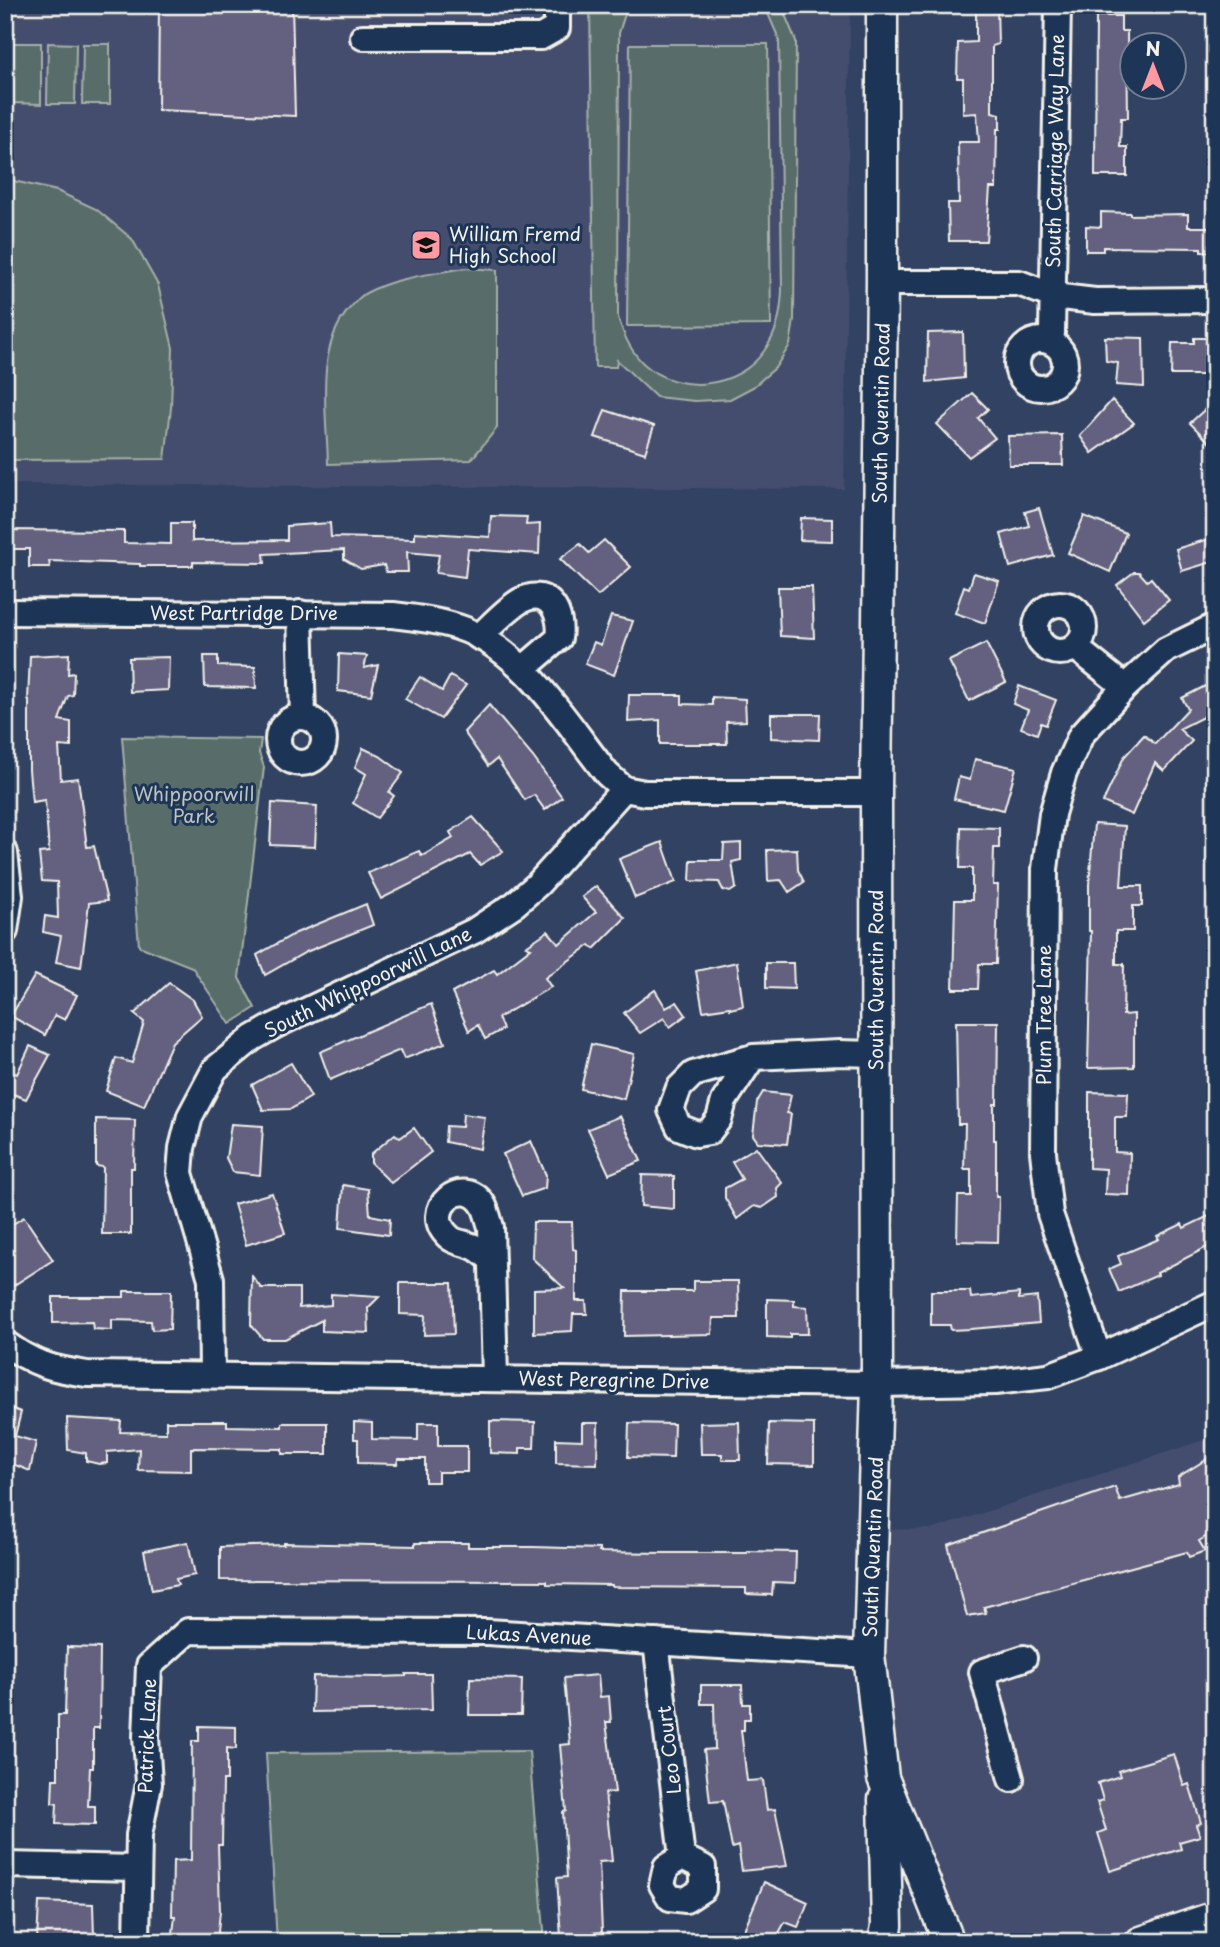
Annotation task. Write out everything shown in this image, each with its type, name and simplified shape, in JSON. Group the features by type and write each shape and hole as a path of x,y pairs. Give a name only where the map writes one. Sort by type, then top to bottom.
{"main road":[{"name":"South Quentin Road","path":"882,5 882,283 876,793 877,1384 869,1655 883,1778 949,1942"},
{"path":"883,1778 887,1907 884,1942"},
{"path":"1141,1942 1215,1917"}],"street":[{"path":"363,37 541,37 557,28 557,5"},
{"name":"South Carriage Way Lane","path":"1048,341 1052,333 1058,5"},
{"path":"882,283 1019,283 1053,296 1095,301 1215,300"},
{"path":"478,637 523,599 537,597 551,602 561,626 559,638 524,668"},
{"name":"West Partridge Drive","path":"5,612 300,612 393,615 441,622 478,637 524,668 607,774 624,789"},
{"path":"300,612 303,717"},
{"name":"Plum Tree Lane","path":"1100,1357 1050,1214 1045,1181 1045,869 1052,814 1081,735 1125,687 1166,650 1215,626"},
{"path":"1075,647 1125,687"},
{"path":"624,789 645,793 876,793"},
{"name":"South Whippoorwill Lane","path":"212,1375 211,1279 180,1173 182,1148 190,1116 215,1069 253,1038 274,1026 474,931 515,904 538,884 624,789"},
{"path":"5,853 10,896 5,931"},
{"path":"753,1058 839,1053 876,1054"},
{"path":"492,1260 495,1378"},
{"name":"West Peregrine Drive","path":"5,1343 27,1359 54,1370 87,1374 877,1384 995,1382 1048,1376 1100,1357 1215,1303"},
{"name":"Lukas Avenue","path":"188,1632 487,1632 869,1655"},
{"name":"Patrick Lane","path":"136,1942 139,1835 149,1784 146,1737 149,1666 188,1632"},
{"name":"Leo Court","path":"656,1642 682,1857"},
{"path":"1011,1779 982,1672 1024,1658"},
{"path":"5,1865 137,1868"}],"shaded area":[{"name":"William Fremd High School","path":"5,5 850,5 844,489 5,484"},
{"path":"1215,1432 1215,1917 1141,1942 949,1942 883,1778 874,1530 934,1529 1204,1440"}],"green space":[{"path":"590,5 632,5 624,17 619,33 618,317 628,342 644,364 658,374 690,384 724,380 739,373 753,364 764,351 776,329 782,290 779,39 763,5 781,5 796,41 794,320 790,345 775,368 753,387 730,399 695,401 656,397 617,360 616,367 595,367"},
{"path":"13,43 41,43 41,104 13,103"},
{"path":"48,43 76,44 75,104 47,104"},
{"path":"83,44 110,44 110,104 82,104"},
{"path":"630,44 768,44 771,325 627,326"},
{"path":"5,179 57,191 96,209 132,239 158,285 173,348 171,408 165,459 5,460"},
{"path":"465,268 497,270 497,428 471,460 328,464 325,403 327,362 331,342 350,308 366,293 389,283"},
{"name":"Whippoorwill Park","path":"122,737 261,739 259,753 264,767 239,978 255,1008 230,1024 192,967 139,946"},
{"path":"529,1751 545,1942 277,1942 266,1753"}],"building":[{"path":"159,5 292,5 295,116 158,110"},
{"path":"976,5 997,5 998,44 992,46 992,112 1000,114 1000,129 997,129 996,188 990,188 986,241 949,241 948,203 959,203 958,142 979,142 977,113 963,114 963,78 957,78 958,43 976,42"},
{"path":"1096,16 1121,16 1121,31 1127,32 1118,32 1118,102 1128,102 1128,118 1121,118 1120,147 1127,147 1127,176 1095,176"},
{"path":"1101,212 1130,215 1188,214 1188,227 1215,227 1215,252 1201,252 1201,248 1103,247 1103,251 1086,251 1086,226 1101,227"},
{"path":"963,332 964,378 927,382 928,333"},
{"path":"1105,337 1143,338 1144,387 1116,385 1118,363 1106,361"},
{"path":"1194,338 1214,338 1214,360 1209,360 1209,375 1171,375 1172,343 1194,343"},
{"path":"972,393 988,409 978,418 995,438 969,457 937,424"},
{"path":"1112,400 1134,423 1092,453 1080,436"},
{"path":"1215,400 1215,448 1190,423"},
{"path":"605,410 654,426 645,453 595,437"},
{"path":"1062,435 1063,465 1009,465 1008,436"},
{"path":"1039,508 1053,555 1010,567 1001,534 1029,526 1025,512"},
{"path":"491,516 527,517 526,525 540,524 539,554 468,549 465,577 436,573 439,555 407,552 408,572 386,572 384,565 361,569 344,559 344,550 264,554 265,563 193,562 193,566 140,566 49,561 50,567 29,567 29,549 5,549 5,530 124,531 124,543 171,544 171,523 192,523 192,541 287,540 287,526 330,523 331,537 415,539 415,532 490,537"},
{"path":"1084,516 1126,533 1110,572 1068,553"},
{"path":"801,518 832,519 832,541 800,540"},
{"path":"1215,537 1215,561 1182,571 1176,549"},
{"path":"604,540 631,567 598,596 560,559 580,544 589,553"},
{"path":"1134,572 1139,572 1147,581 1151,578 1169,600 1144,620 1117,585"},
{"path":"974,573 999,581 985,623 955,613 964,586 969,588"},
{"path":"778,587 812,587 814,638 780,636"},
{"path":"611,616 633,621 614,675 585,664 594,642 601,645"},
{"path":"986,643 1006,682 969,701 949,661"},
{"path":"69,654 68,674 74,673 73,695 68,696 59,720 71,722 71,747 59,746 61,780 78,778 87,847 94,846 107,901 89,903 81,967 56,962 61,936 43,932 45,916 58,918 57,882 42,881 39,853 49,852 45,800 32,802 29,770 30,656"},
{"path":"339,654 367,656 364,668 378,665 371,695 338,691"},
{"path":"204,656 218,656 218,666 255,667 256,688 205,687"},
{"path":"169,657 168,690 130,692 129,658"},
{"path":"450,676 466,685 441,719 405,699 420,677 442,691"},
{"path":"1215,681 1215,711 1179,729 1192,741 1164,771 1155,763 1132,815 1103,802 1124,757 1144,735 1155,744 1188,709 1182,698"},
{"path":"1019,686 1056,700 1046,725 1041,723 1037,734 1021,728 1028,710 1013,704"},
{"path":"629,695 682,695 682,704 712,705 712,697 745,699 746,721 726,722 727,744 660,744 660,720 628,722"},
{"path":"489,705 533,757 562,797 545,810 534,795 525,800 497,759 488,766 464,732"},
{"path":"771,714 820,714 819,740 771,738"},
{"path":"363,748 380,756 403,773 389,792 394,796 377,818 353,803 366,774 355,767"},
{"path":"975,759 1016,768 1004,810 954,799 959,777 970,780"},
{"path":"272,803 317,806 315,847 270,845"},
{"path":"473,817 503,851 480,865 470,854 381,899 368,873 419,851 422,856 453,838 450,832"},
{"path":"1094,824 1125,826 1121,886 1142,886 1142,906 1133,906 1133,931 1116,931 1116,964 1124,964 1123,1015 1134,1014 1134,1067 1088,1068 1091,931 1089,885"},
{"path":"961,827 999,828 999,848 994,848 993,885 998,885 996,964 979,964 978,989 953,989 955,900 972,900 972,868 960,868"},
{"path":"662,842 676,882 635,898 619,859"},
{"path":"741,843 741,860 732,862 736,888 730,892 723,890 719,882 690,881 691,860 723,860 724,844"},
{"path":"797,849 798,870 804,882 789,892 781,880 768,881 767,850"},
{"path":"596,886 625,918 594,949 590,945 545,978 551,987 498,1018 503,1029 485,1039 478,1025 469,1031 452,993 494,970 497,974 531,948 526,946 548,931 559,944 596,912 582,897"},
{"path":"366,904 373,925 306,952 265,975 257,955 296,933"},
{"path":"737,962 743,1006 703,1011 696,971"},
{"path":"766,963 793,963 794,989 766,988"},
{"path":"35,975 77,995 65,1020 55,1015 45,1035 11,1016"},
{"path":"169,983 193,1000 202,1016 172,1042 144,1106 106,1091 116,1058 132,1063 144,1022 134,1014"},
{"path":"655,990 666,1008 677,1002 686,1015 670,1027 664,1018 640,1033 624,1013"},
{"path":"431,1004 445,1043 404,1059 400,1050 330,1080 320,1052"},
{"path":"956,1022 998,1022 994,1140 996,1197 999,1197 998,1242 957,1241 958,1196 971,1196 971,1169 964,1169 965,1124 958,1124"},
{"path":"591,1044 634,1054 624,1099 581,1089"},
{"path":"30,1046 50,1055 26,1099 5,1091 5,1069 17,1074"},
{"path":"291,1063 311,1097 291,1109 263,1110 252,1085"},
{"path":"763,1092 791,1095 787,1113 791,1114 787,1144 758,1142 753,1135 757,1102"},
{"path":"1089,1092 1128,1093 1127,1117 1115,1117 1115,1152 1130,1153 1129,1195 1105,1194 1106,1169 1089,1168"},
{"path":"463,1114 485,1117 480,1149 445,1142 446,1126 462,1127"},
{"path":"620,1116 641,1161 609,1174 588,1129"},
{"path":"96,1119 135,1120 134,1168 131,1168 131,1234 102,1234 103,1167 96,1166"},
{"path":"231,1124 263,1126 260,1175 233,1172 226,1158"},
{"path":"414,1128 431,1152 391,1183 371,1163 371,1154 395,1134 400,1138"},
{"path":"531,1141 546,1175 545,1188 522,1196 503,1154"},
{"path":"756,1147 782,1183 777,1188 778,1197 762,1208 754,1206 737,1219 725,1198 725,1188 742,1179 732,1162"},
{"path":"642,1175 674,1176 674,1209 641,1206"},
{"path":"343,1185 368,1189 370,1215 390,1219 389,1235 340,1228"},
{"path":"272,1193 285,1233 246,1245 234,1204"},
{"path":"1215,1213 1215,1243 1157,1273 1158,1275 1119,1292 1109,1269 1121,1264 1118,1256 1159,1239 1157,1236 1182,1224 1184,1228"},
{"path":"24,1217 53,1260 5,1291 5,1229"},
{"path":"533,1222 572,1222 573,1249 576,1250 576,1301 586,1301 587,1314 573,1314 572,1331 534,1333 534,1289 564,1288 532,1258"},
{"path":"252,1276 261,1288 299,1288 299,1308 331,1305 331,1294 379,1297 368,1308 369,1333 322,1331 322,1320 285,1339 263,1339 251,1325"},
{"path":"693,1281 738,1281 739,1318 713,1318 712,1334 624,1336 625,1291 693,1291"},
{"path":"400,1283 452,1283 454,1334 424,1335 425,1315 400,1314"},
{"path":"124,1291 171,1291 170,1329 152,1330 151,1321 112,1320 112,1330 93,1329 92,1322 53,1323 53,1297 124,1297"},
{"path":"931,1291 970,1291 971,1298 1019,1293 1019,1299 1037,1297 1039,1323 951,1330 950,1325 931,1325"},
{"path":"767,1299 794,1300 794,1306 807,1307 808,1334 790,1334 790,1338 767,1337"},
{"path":"5,1406 21,1412 15,1436 36,1442 30,1471 5,1461"},
{"path":"67,1418 121,1421 120,1432 166,1433 166,1421 227,1421 227,1426 282,1427 282,1423 327,1423 327,1454 282,1454 282,1449 191,1448 191,1471 138,1470 139,1449 107,1452 107,1463 99,1464 86,1461 86,1453 68,1450"},
{"path":"490,1421 535,1422 534,1448 520,1448 520,1454 490,1453"},
{"path":"354,1422 372,1423 372,1439 418,1440 418,1423 438,1423 438,1446 467,1446 467,1472 438,1472 438,1482 425,1482 425,1459 398,1459 397,1464 358,1463 358,1439 354,1439"},
{"path":"739,1422 740,1460 722,1460 722,1454 701,1454 700,1423"},
{"path":"582,1423 598,1423 597,1464 556,1463 556,1439 582,1440"},
{"path":"629,1423 674,1424 673,1458 628,1457"},
{"path":"769,1423 814,1424 814,1465 768,1464"},
{"path":"1215,1454 1215,1531 1199,1541 1205,1551 1189,1557 1187,1552 984,1607 986,1613 967,1616 948,1545 1115,1487 1120,1501 1179,1484 1178,1477"},
{"path":"188,1542 195,1575 176,1579 178,1585 152,1590 144,1551"},
{"path":"284,1543 415,1546 415,1543 468,1543 468,1547 599,1549 599,1552 796,1552 795,1583 773,1582 772,1595 746,1594 746,1588 612,1587 547,1584 547,1581 220,1580 220,1547"},
{"path":"67,1647 100,1648 99,1728 93,1728 93,1768 90,1768 88,1806 95,1806 95,1825 56,1824 57,1804 52,1803 53,1779 58,1779 58,1715 65,1715"},
{"path":"431,1674 432,1710 312,1712 313,1676 379,1677"},
{"path":"598,1675 600,1697 609,1696 611,1722 606,1722 615,1792 605,1793 612,1861 599,1862 602,1932 561,1937 557,1878 567,1877 563,1812 566,1811 560,1745 570,1744 564,1678"},
{"path":"470,1678 522,1679 521,1715 469,1715"},
{"path":"701,1685 742,1685 743,1704 750,1704 750,1719 744,1719 744,1730 741,1730 747,1781 763,1780 767,1810 775,1809 787,1866 742,1871 738,1846 732,1848 723,1801 710,1802 704,1750 715,1749 714,1704 701,1704"},
{"path":"199,1726 236,1727 236,1749 227,1748 227,1780 223,1780 222,1845 218,1845 220,1911 217,1942 172,1942 175,1916 172,1916 173,1861 191,1860 192,1741 199,1741"},
{"path":"1174,1754 1184,1786 1189,1784 1201,1823 1196,1825 1200,1836 1179,1842 1181,1849 1110,1871 1098,1833 1106,1830 1097,1802 1103,1800 1098,1783 1120,1776 1118,1771"},
{"path":"764,1882 808,1902 798,1927 785,1922 774,1942 762,1942 743,1932"},
{"path":"39,1902 93,1904 94,1937 74,1936 74,1942 37,1942"}],"place":[{"name":"William Fremd High School","path":"426,245"}]}
